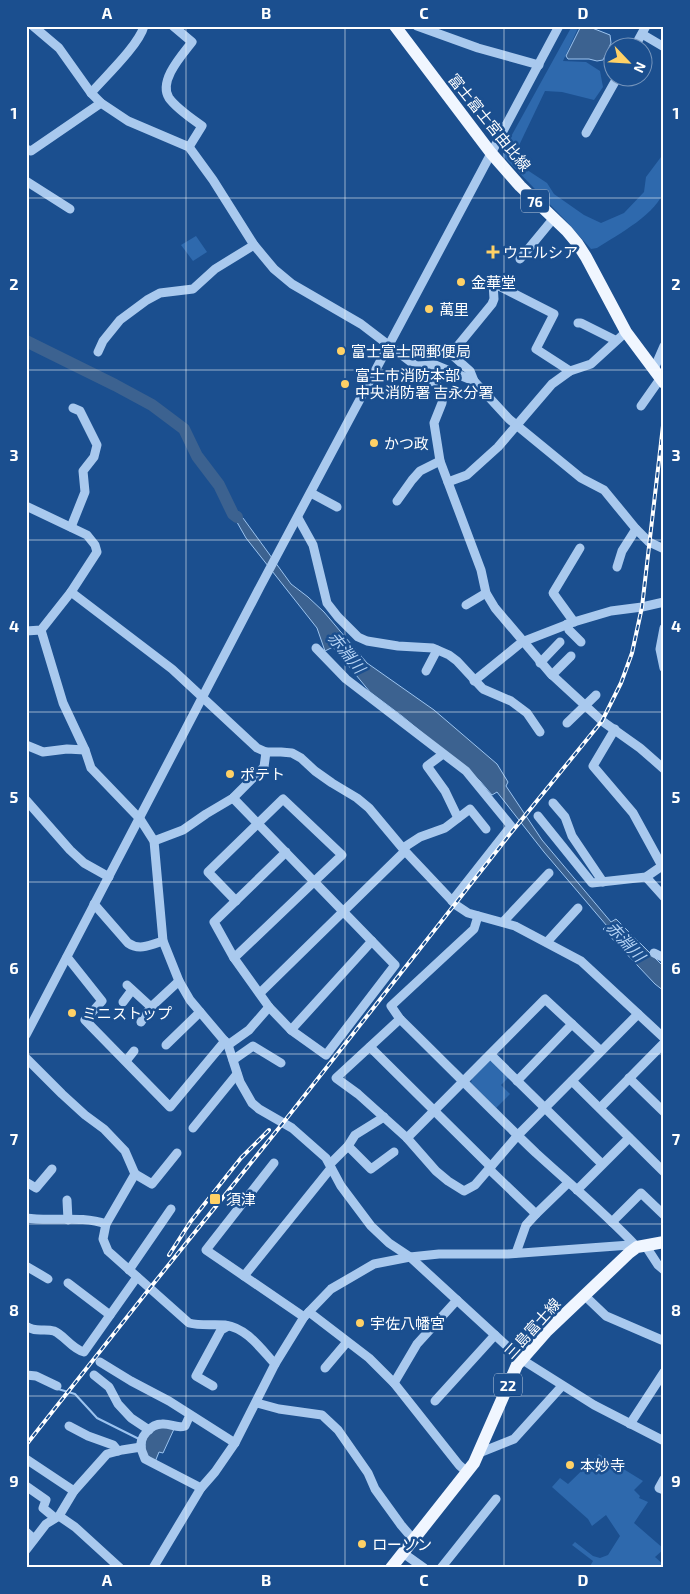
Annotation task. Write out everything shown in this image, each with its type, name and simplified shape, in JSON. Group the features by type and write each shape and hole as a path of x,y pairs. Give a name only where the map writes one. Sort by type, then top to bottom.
{"main road":[{"name":"富士富士宮由比線","path":"395,26 491,153 520,186 577,243 626,332 659,377"},
{"path":"641,1246 664,1242"},
{"name":"三島富士線","path":"391,1568 474,1463 521,1359 584,1295 641,1246"}],"street":[{"path":"33,26 59,48 91,93 101,103 136,125 189,147 213,180 254,244 274,269 292,284 361,324 416,366 437,385 443,395 434,423 440,461 481,570 486,592 494,608 552,675 602,721 664,769"},
{"path":"91,93 135,43 143,32 144,26"},
{"path":"173,26 192,42 170,73 166,84 168,96 174,104 202,126 189,147"},
{"path":"417,26 478,48 539,66"},
{"path":"26,1035 287,537 559,26"},
{"path":"644,30 664,47"},
{"path":"586,133 611,88"},
{"path":"28,152 101,103"},
{"path":"26,181 70,210"},
{"path":"520,259 553,219"},
{"path":"98,352 103,340 120,320 147,300 160,293 193,290 216,269 254,244"},
{"path":"570,371 536,349 554,314 493,283 494,299 492,304 451,354 470,371 474,381 516,425 581,478 604,490 636,529 650,542 664,549"},
{"path":"578,323 615,340"},
{"path":"448,482 467,475 498,447 552,384 570,371 591,364 615,340 626,332"},
{"path":"642,406 659,377 664,346"},
{"path":"416,366 435,365 474,381"},
{"path":"71,527 85,492 83,471 94,458 97,445 80,411 73,408"},
{"path":"397,501 420,472 440,461"},
{"path":"311,493 337,507"},
{"path":"26,506 87,535 95,545 97,552 71,592 41,630 26,631"},
{"path":"298,518 313,545 327,603 358,637 367,641 398,646 433,648 449,655 474,681 489,692 527,712 540,732"},
{"path":"618,567 622,552 636,529"},
{"path":"580,548 553,593 570,623 569,630 581,642"},
{"path":"71,592 172,668 257,748 266,752 292,753 332,783 358,798 370,808 404,850 454,903 468,913 503,922 547,942 581,961 664,1038"},
{"path":"466,605 486,592"},
{"path":"474,681 522,642 570,623 611,611 664,602"},
{"path":"664,628 662,646 664,668"},
{"path":"41,630 63,703 85,750 91,768 140,819 154,841 164,941 179,981 190,1000 226,1043 240,1082 252,1103 292,1128 326,1158 341,1186 371,1226 389,1243 410,1257 521,1359 594,1405 664,1441"},
{"path":"540,663 560,642"},
{"path":"316,648 346,679 466,771 511,826 454,903"},
{"path":"426,671 437,650"},
{"path":"552,675 571,656"},
{"path":"567,723 596,695"},
{"path":"538,816 592,883 646,877 663,866 633,813 593,766 614,729"},
{"path":"26,745 44,752 67,749 85,750"},
{"path":"154,841 183,830 233,798 264,767 266,752"},
{"path":"442,754 427,766 445,791 458,818"},
{"path":"233,798 315,881 395,965 326,1054 291,1030 269,1007 234,958 214,922 286,852"},
{"path":"234,958 342,855 283,799 208,872 236,901"},
{"path":"26,800 77,857 109,877"},
{"path":"553,802 565,817 572,836 603,882"},
{"path":"260,993 404,850 420,837 445,828 470,809 486,829"},
{"path":"503,922 549,873"},
{"path":"646,877 664,897"},
{"path":"94,904 132,947 140,948 164,941"},
{"path":"547,942 578,908"},
{"path":"478,916 474,929 391,1006 400,1018 518,1135 568,1183 641,1246 664,1270"},
{"path":"291,1030 372,941"},
{"path":"654,953 664,958"},
{"path":"67,957 102,1001 85,1020 170,1107 226,1043 249,1030 269,1007"},
{"path":"141,1022 151,1007 179,981"},
{"path":"123,1002 130,988 151,1007"},
{"path":"407,1138 545,999 601,1051"},
{"path":"166,1045 200,1012"},
{"path":"400,1018 336,1078 358,1094 407,1138 436,1171 464,1191 475,1185 518,1135 638,1014"},
{"path":"517,1080 572,1024"},
{"path":"600,1108 664,1043"},
{"path":"233,1060 253,1046 281,1063"},
{"path":"370,1047 536,1214"},
{"path":"126,1061 134,1052"},
{"path":"491,1055 602,1164"},
{"path":"26,1058 62,1094 104,1129 120,1146 125,1152 135,1174 152,1184 177,1153"},
{"path":"193,1128 237,1074"},
{"path":"629,1078 664,1112"},
{"path":"572,1081 663,1169"},
{"path":"244,1276 330,1166 348,1146 354,1135 384,1117"},
{"path":"577,1190 629,1138"},
{"path":"348,1146 371,1169 394,1152"},
{"path":"274,1164 206,1250 307,1315 369,1358 394,1383 459,1465 467,1472"},
{"path":"26,1182 36,1188 52,1169"},
{"path":"135,1174 106,1224 103,1239 108,1250 189,1324 228,1326 249,1336 275,1364"},
{"path":"516,1253 526,1225 568,1183"},
{"path":"612,1222 641,1193 664,1215"},
{"path":"66,1200 68,1220"},
{"path":"129,1270 171,1208"},
{"path":"26,1218 96,1221 106,1224"},
{"path":"157,1567 201,1488 236,1443 275,1364 307,1315 331,1289 374,1264 410,1257 439,1254 516,1253 630,1245 641,1246"},
{"path":"26,1266 48,1279"},
{"path":"26,1326 30,1330 55,1331 79,1351 84,1352 138,1277"},
{"path":"68,1283 110,1315"},
{"path":"584,1295 606,1316 664,1341"},
{"path":"394,1383 417,1344 457,1300"},
{"path":"213,1386 196,1376 221,1330 228,1326"},
{"path":"435,1401 495,1335"},
{"path":"325,1368 347,1342"},
{"path":"100,1362 169,1401 236,1443"},
{"path":"630,1424 661,1383 664,1372"},
{"path":"26,1375 36,1376 57,1386"},
{"path":"94,1375 109,1388 118,1404 131,1418 148,1430"},
{"path":"479,1453 514,1439 562,1386"},
{"path":"257,1403 279,1409 322,1415 338,1430 368,1473 375,1489 413,1539"},
{"path":"190,1415 185,1426 179,1428 159,1424 148,1430 142,1440 141,1447 145,1459 201,1488"},
{"path":"69,1426 88,1436 113,1444 118,1451"},
{"path":"26,1550 46,1524 57,1517 74,1491 107,1454 141,1447"},
{"path":"26,1460 74,1491"},
{"path":"664,1479 659,1488 664,1490"},
{"path":"26,1486 46,1500 43,1508 76,1527 120,1568"},
{"path":"441,1568 496,1499"},
{"path":"26,1532 34,1539"},
{"path":"403,1553 424,1568"}],"shaded area":[{"path":"572,26 579,26 563,61 586,62 600,71 602,88 594,100 562,92 545,91 512,160 547,183 554,194 584,215 601,223 624,213 644,192 646,177 664,153 664,189 661,198 646,215 597,248 591,249 503,156 503,151"},
{"path":"196,236 207,252 193,261 181,245"},
{"path":"489,1061 494,1061 509,1077 501,1085 510,1094 496,1108 471,1083 472,1079"},
{"path":"599,1454 643,1481 634,1490 640,1496 639,1498 648,1502 634,1523 664,1549 655,1557 664,1565 664,1568 589,1568 593,1561 572,1545 575,1542 593,1556 600,1558 608,1555 620,1536 606,1515 592,1526 588,1519 552,1487 560,1478 568,1484"}],"water":[{"path":"581,26 587,26 610,35 610,38 602,38 602,60 568,59 566,56"},
{"path":"225,501 243,518 291,584 324,612 367,663 434,710 497,764 508,782 506,786 542,840 611,922 616,919 664,967 664,991 655,984 603,929 607,926 544,852 497,792 492,795 480,781 370,692 333,647 325,651 317,628 246,538"},
{"path":"160,1426 174,1429 163,1453 159,1452 155,1462 145,1453 145,1443 147,1436"}],"waterway":[{"name":"赤淵川","path":"26,341 152,405 184,429 197,456 219,485 233,514 237,517"},
{"path":"58,1389 75,1394 97,1418 139,1439"}],"railway":[{"path":"26,1445 283,1123 510,834 602,721 621,683 632,653 642,607 664,417"},
{"path":"169,1255 191,1221 241,1158 269,1130"}],"place":[{"name":"ウエルシア","path":"493,252"},
{"name":"金華堂","path":"461,282"},
{"name":"萬里","path":"429,309"},
{"name":"富士富士岡郵便局","path":"341,351"},
{"name":"富士市消防本部 中央消防署 吉永分署","path":"345,384"},
{"name":"かつ政","path":"374,443"},
{"name":"ポテト","path":"230,774"},
{"name":"ミニストップ","path":"72,1013"},
{"name":"須津","path":"215,1199"},
{"name":"宇佐八幡宮","path":"360,1323"},
{"name":"本妙寺","path":"570,1465"},
{"name":"ローソン","path":"362,1544"}]}
